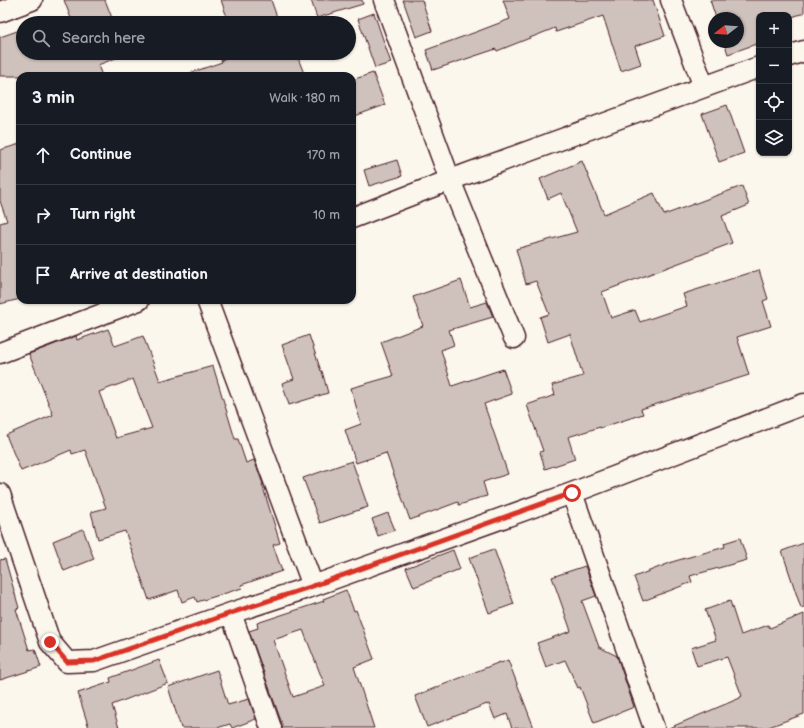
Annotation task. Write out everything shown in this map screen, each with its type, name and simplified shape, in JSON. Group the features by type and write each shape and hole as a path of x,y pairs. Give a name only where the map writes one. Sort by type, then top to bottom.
{"street":[{"path":"0,12 32,0"},
{"path":"384,0 450,180 514,338"},
{"path":"671,0 704,87"},
{"path":"792,55 804,51"},
{"path":"356,216 450,180 756,68"},
{"path":"0,353 129,304"},
{"path":"208,304 313,586"},
{"path":"0,494 50,642 67,662 94,661 313,586 572,493 804,404"},
{"path":"572,493 654,728"},
{"path":"231,613 271,728"}],"building":[{"path":"64,0 105,0 111,16 70,16"},
{"path":"221,0 271,0 277,16 227,16"},
{"path":"311,0 362,0 363,4 324,16 316,16"},
{"path":"403,0 422,0 432,31 416,37"},
{"path":"503,0 653,0 665,36 635,46 641,64 621,71 603,16 556,32 555,28 497,51 496,49 433,70 426,50 510,19"},
{"path":"710,0 804,0 804,13 792,17 792,12 756,12 756,44 728,54 726,48 744,48 744,12 714,12"},
{"path":"374,13 391,63 375,68 358,19"},
{"path":"16,31 16,60 111,60 98,65 101,72 16,72 16,76 0,76 0,37"},
{"path":"221,60 299,60 303,72 193,72 222,62"},
{"path":"373,73 385,105 356,116 356,79"},
{"path":"727,105 744,153 719,162 702,114"},
{"path":"16,145 16,300 0,304 0,223 7,221 0,201 0,150"},
{"path":"397,160 402,176 369,186 364,170"},
{"path":"582,161 604,214 654,193 664,215 742,186 749,205 722,216 732,243 602,292 611,318 635,310 640,322 687,306 683,294 759,270 768,299 763,301 771,326 737,337 749,375 641,409 643,414 568,437 575,459 545,469 540,452 543,451 527,405 555,395 552,385 583,376 570,334 548,342 540,317 549,314 536,281 526,284 516,249 577,232 561,193 548,199 540,179"},
{"path":"461,280 470,307 487,302 493,317 449,330 454,345 441,350 452,386 503,369 512,394 484,404 508,474 483,482 487,496 459,505 458,502 410,520 386,453 356,463 345,430 361,424 351,388 393,376 381,342 423,326 413,297"},
{"path":"108,329 115,346 143,336 160,381 213,366 235,439 238,439 246,463 254,460 263,484 280,543 273,545 282,571 241,585 242,588 197,602 195,597 182,602 178,590 149,600 125,531 98,539 91,512 106,508 85,450 72,454 71,450 21,471 6,435 53,415 29,354 76,336 77,340","holes":["133,379 152,428 116,438 99,392"]},
{"path":"309,335 328,393 289,405 282,383 294,379 282,345"},
{"path":"352,461 368,507 320,523 303,478"},
{"path":"388,513 395,530 378,536 372,519"},
{"path":"83,529 94,559 64,571 53,541"},
{"path":"740,538 747,560 690,576 692,582 643,601 634,577 675,561 725,547 724,543"},
{"path":"804,543 804,607 801,608 782,551"},
{"path":"494,549 514,604 489,613 469,558"},
{"path":"453,550 460,569 414,587 406,568"},
{"path":"5,559 19,608 16,609 29,650 35,649 41,667 0,680 0,560"},
{"path":"585,566 596,596 582,601 599,647 617,656 634,707 594,723 580,687 578,688 565,660 546,667 537,643 571,631 552,577"},
{"path":"346,590 354,611 356,610 374,659 354,667 374,728 282,728 282,724 249,631 258,628 257,623 324,601 323,599","holes":["303,630 325,686 293,697 273,640"]},
{"path":"730,601 741,635 768,625 770,628 804,614 804,714 766,728 669,728 742,696 727,657 697,666 691,648 716,640 705,610"},
{"path":"159,660 168,683 112,705 119,728 89,728 78,693 111,682 110,678"},
{"path":"508,660 534,728 512,728 507,714 495,719 489,704 427,727 415,696"},
{"path":"217,670 228,705 249,699 256,719 232,728 230,724 217,728 181,728 168,687"}],"route":[{"path":"50,642 67,662 94,661 313,586 572,493"}]}
